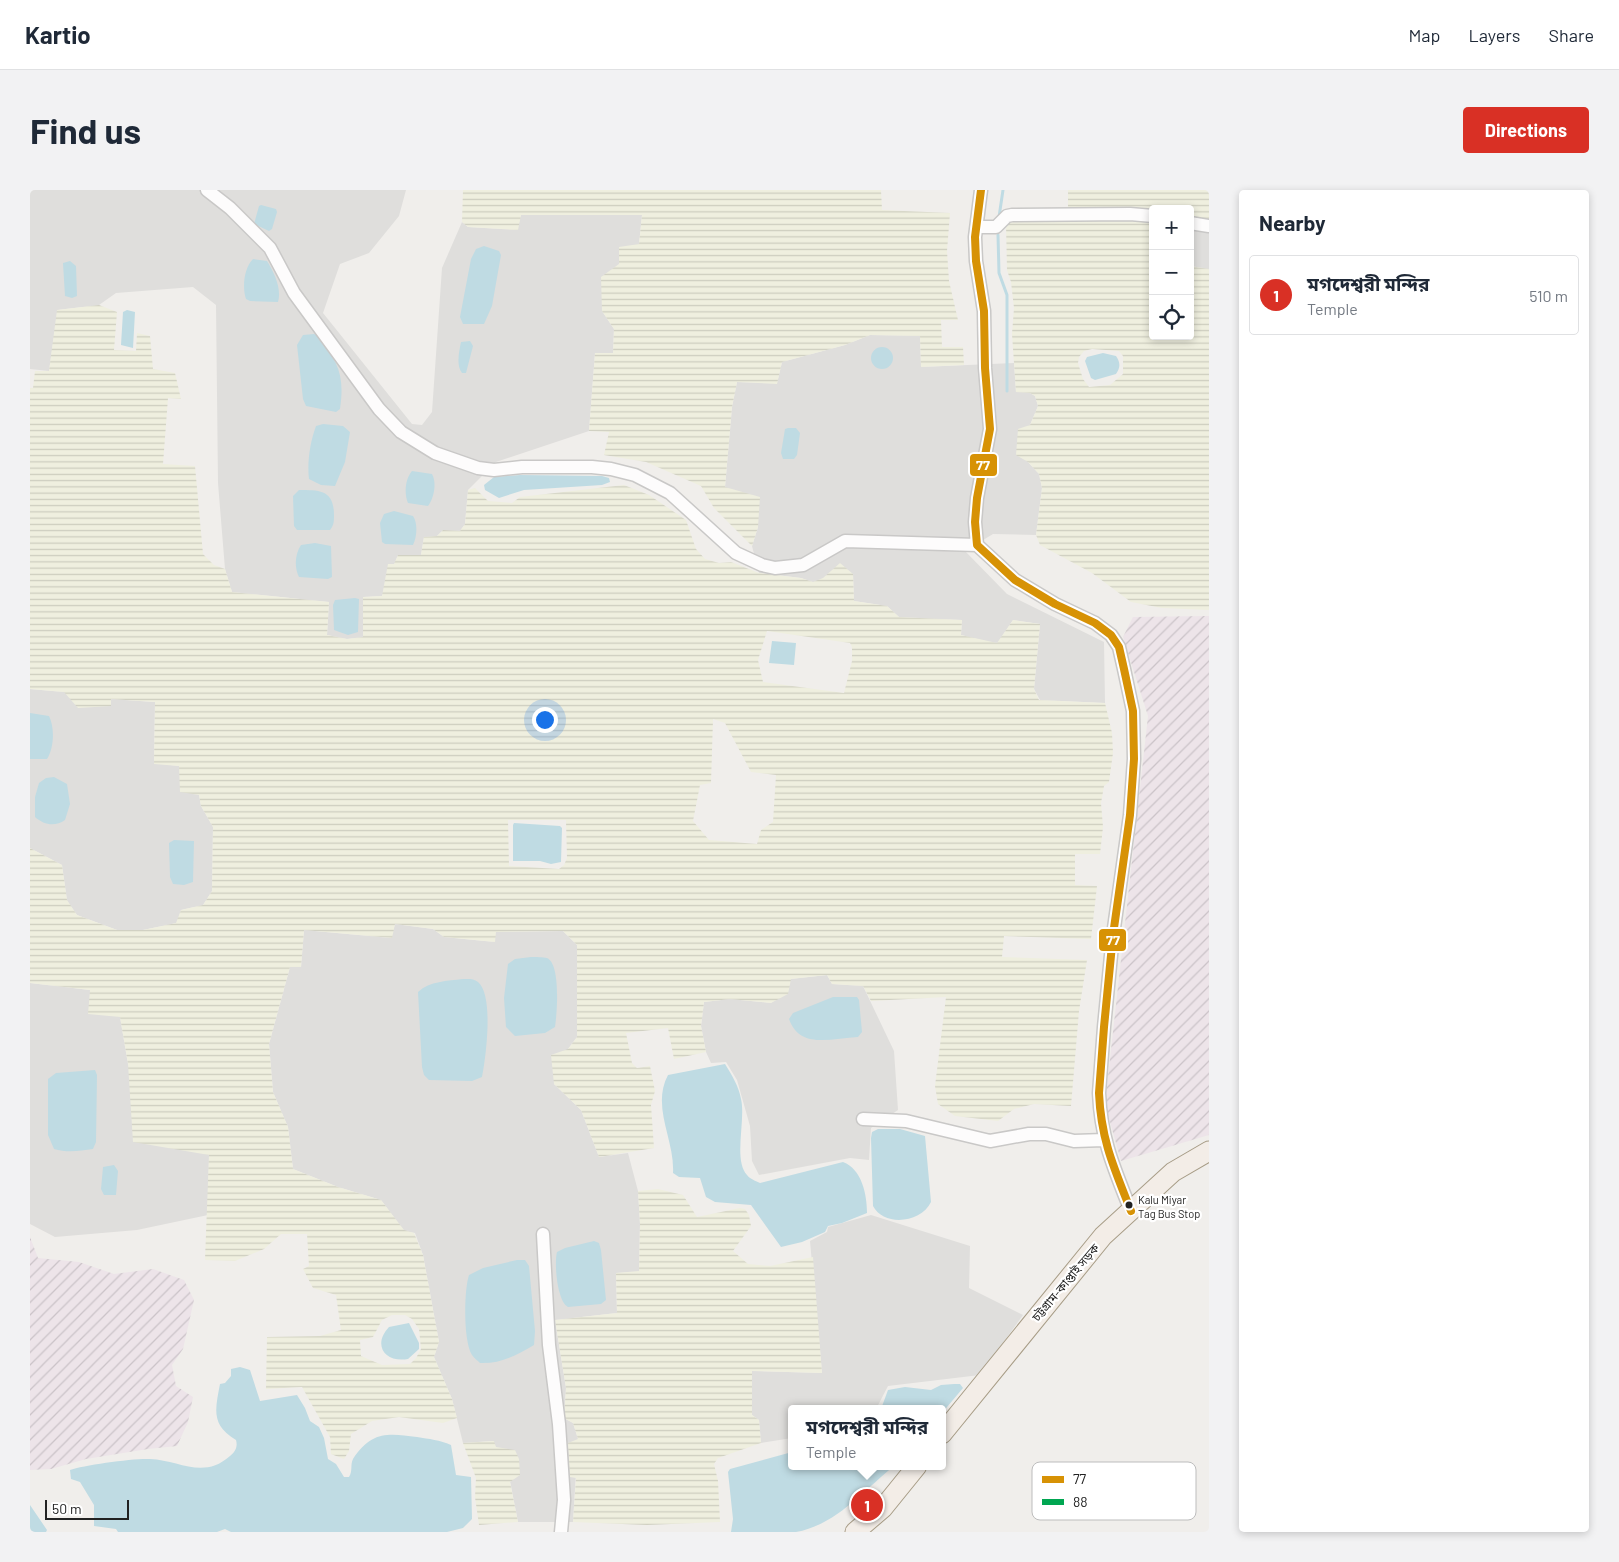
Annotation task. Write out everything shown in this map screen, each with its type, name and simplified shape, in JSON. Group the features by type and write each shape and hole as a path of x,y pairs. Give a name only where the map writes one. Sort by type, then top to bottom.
{"main road":[{"name":"চট্টগ্রাম-কাপ্তাই সড়ক","path":"946,1429 1103,1236 1173,1172 1209,1151"},
{"path":"855,1532 884,1508 914,1470"}],"street":[{"path":"207,190 230,208 270,248 294,293 379,409 401,432 435,453 478,468 592,467 611,469 635,475 670,493 736,553 762,565 775,568 803,565 845,541 977,544 1015,580 1055,604 1095,623 1111,635 1119,647 1130,694 1133,711 1134,759 1130,815 1113,936 1104,1027 1100,1118 1104,1140 1130,1211"},
{"path":"977,544 976,514 990,429 985,368 984,311 976,261 976,227 981,190"},
{"path":"976,227 996,227 1007,216 1012,215 1130,214 1149,216"},
{"path":"1194,223 1209,226"},
{"path":"863,1119 906,1121 990,1141 1029,1134 1046,1134 1074,1141 1104,1140"},
{"path":"543,1234 549,1345 559,1424 564,1500 561,1532"}],"shaded area":[{"path":"30,190 406,190 399,216 369,253 340,264 323,313 412,424 422,425 432,412 442,268 462,222 468,227 517,230 521,215 642,215 639,244 619,264 602,311 614,329 613,353 595,353 589,431 496,462 468,490 465,524 460,531 443,530 437,536 424,537 421,555 398,555 382,596 363,597 363,637 347,639 327,635 329,602 232,592 225,569 218,483 216,305 193,287 116,293 99,305 58,310 49,371 30,369"},
{"path":"1194,217 1209,219 1209,269 1194,267"},
{"path":"870,335 920,336 921,367 1014,363 1016,392 1030,393 1035,396 1038,406 1030,425 1028,462 1039,474 1042,488 1036,535 993,534 965,551 1007,594 1104,642 1105,703 1040,700 1034,689 1040,624 1013,620 997,644 961,635 962,620 899,617 887,606 854,601 853,574 813,582 801,578 759,573 752,546 758,527 725,487 732,407 737,382 777,383 782,362 845,345"},
{"path":"1209,616 1209,1135 1121,1161 1105,1104 1148,716 1123,637 1133,617"},
{"path":"30,689 64,692 111,705 110,699 155,702 154,763 179,766 199,795 201,806 213,827 212,891 203,905 181,910 177,923 143,930 117,930 77,915 67,901 62,865 30,848"},
{"path":"395,924 433,929 444,937 495,942 495,932 563,931 577,945 577,1037 568,1049 554,1084 581,1110 599,1157 628,1153 638,1191 640,1224 639,1272 616,1273 617,1313 555,1320 566,1388 564,1418 573,1423 578,1439 573,1522 518,1522 510,1481 493,1441 463,1443 452,1399 434,1357 439,1342 423,1255 415,1233 404,1231 381,1200 338,1187 293,1169 288,1127 273,1092 269,1044 290,967 301,967 304,930 391,938"},
{"path":"827,975 832,984 863,986 894,1051 898,1110 871,1128 869,1160 850,1158 759,1175 752,1161 750,1126 737,1080 726,1062 711,1063 706,1052 701,1026 704,1002 730,999 771,1003 790,979"},
{"path":"30,983 90,990 120,1017 128,1064 209,1155 208,1215 137,1230 55,1237 30,1224"},
{"path":"871,1215 970,1246 969,1288 1023,1315 980,1375 888,1386 878,1405 788,1405 788,1439 761,1443 759,1420 752,1415 752,1371 822,1373 810,1241 827,1232 828,1227"},
{"path":"30,1237 38,1258 79,1262 114,1274 153,1269 184,1280 194,1300 183,1349 172,1365 176,1386 193,1397 188,1422 177,1446 86,1459 51,1469 30,1470"}],"green space":[{"path":"463,190 881,190 882,210 950,213 947,251 949,281 958,320 941,320 942,347 963,347 964,365 921,367 920,336 870,335 845,345 782,362 777,384 737,382 732,407 725,487 760,497 758,527 752,546 714,508 701,486 646,462 604,455 609,432 589,431 595,353 613,353 614,329 602,311 601,277 619,264 619,247 639,244 642,215 521,215 518,230 468,227 462,222"},
{"path":"1068,190 1209,190 1209,219 1194,217 1194,205 1149,205 1149,214 1068,212"},
{"path":"1010,218 1149,219 1149,340 1194,340 1194,267 1209,269 1209,610 1162,608 1131,602 1092,573 1040,545 1036,535 1042,488 1039,474 1028,462 1016,455 1018,429 1030,425 1038,406 1035,396 1030,393 1016,392 1012,334 1014,308 1011,282 1007,270 1006,224","holes":["1092,349 1119,351 1123,356 1123,374 1110,385 1089,387 1083,379 1078,363 1079,357 1084,351"]},
{"path":"99,305 117,312 114,350 136,351 137,333 150,336 153,369 175,373 181,399 168,398 163,464 195,466 203,554 214,565 225,569 232,592 329,602 327,635 347,639 363,637 363,597 382,596 388,564 394,564 398,555 421,555 424,537 437,536 443,530 460,531 465,524 468,490 475,488 488,501 512,503 520,497 624,485 649,495 686,520 696,549 705,559 719,563 731,562 759,573 801,578 813,582 823,578 840,563 853,574 854,601 887,606 899,617 962,620 961,635 997,643 1013,620 1040,624 1034,689 1039,700 1105,703 1112,733 1113,753 1109,782 1104,786 1101,803 1103,827 1100,854 1075,854 1075,885 1097,886 1091,939 1004,936 1002,957 1087,960 1079,1011 1071,1106 1034,1104 1014,1109 998,1121 955,1116 938,1104 935,1086 946,997 871,1001 863,986 832,984 827,975 791,979 788,994 771,1003 730,999 704,1002 701,1026 706,1052 674,1059 668,1028 626,1033 632,1063 637,1068 650,1066 655,1091 651,1105 654,1148 599,1157 581,1110 554,1084 551,1055 568,1049 577,1037 577,945 563,931 496,932 495,942 444,937 433,929 395,924 392,938 304,930 301,967 290,967 269,1044 273,1092 288,1127 293,1169 338,1187 381,1200 404,1230 414,1233 423,1255 439,1342 434,1357 452,1399 457,1418 443,1423 399,1417 372,1421 351,1434 349,1451 344,1459 331,1454 330,1437 302,1387 266,1389 267,1337 320,1336 341,1330 336,1295 313,1288 303,1269 309,1266 307,1234 281,1234 264,1249 235,1261 205,1260 209,1155 133,1142 128,1064 120,1017 88,1014 90,990 30,983 30,848 62,865 67,900 77,915 117,930 143,930 176,923 181,910 203,905 212,891 213,827 201,806 199,795 180,792 179,766 154,764 155,702 111,699 111,706 78,708 64,692 30,689 30,388 33,388 35,371 49,371 57,310","holes":["767,631 850,643 852,647 852,661 844,693 763,682 758,660","713,719 725,723 751,772 776,775 773,822 761,830 757,844 709,840 693,821 700,785 711,783","508,820 566,820 567,858 564,865 559,869 509,866","392,1315 405,1315 412,1319 419,1329 421,1349 410,1364 382,1365 361,1356 360,1340 373,1337 382,1320"]},
{"path":"658,1189 683,1195 697,1217 740,1208 745,1209 749,1215 751,1226 733,1251 748,1264 770,1266 813,1257 822,1373 752,1371 752,1415 759,1420 761,1443 718,1458 714,1464 718,1481 720,1522 647,1525 573,1522 576,1478 570,1477 568,1443 578,1439 573,1423 564,1418 566,1388 555,1320 617,1313 616,1273 639,1271 640,1224 638,1191"},
{"path":"494,1441 496,1447 515,1450 519,1459 520,1475 510,1482 518,1522 479,1525 475,1497 476,1478 463,1443"}],"water":[{"path":"259,206 276,209 277,212 272,229 269,231 254,224"},
{"path":"484,246 499,251 501,255 492,306 484,324 463,324 460,317 471,259 476,249"},
{"path":"253,259 267,261 270,265 278,286 278,302 250,301 246,299 244,289 245,278 248,267"},
{"path":"70,261 76,266 77,296 72,298 65,296 63,263"},
{"path":"127,310 135,312 133,348 121,345 123,312"},
{"path":"314,334 318,336 331,354 341,378 340,409 336,412 306,406 303,399 297,345 303,335"},
{"path":"470,341 473,346 466,373 462,373 459,362 461,342"},
{"path":"882,347 890,350 893,358 890,366 882,369 874,366 871,358 874,350"},
{"path":"1103,353 1116,356 1119,362 1119,369 1116,374 1095,380 1091,378 1085,361 1087,357"},
{"path":"323,424 343,426 350,432 345,462 335,486 321,485 309,479 312,439 316,426"},
{"path":"796,428 800,433 797,455 794,459 783,459 781,453 785,429"},
{"path":"412,471 432,474 434,478 434,490 428,506 408,503 406,487"},
{"path":"520,475 602,476 609,478 610,482 602,485 524,490 499,498 485,490 484,485 494,477"},
{"path":"299,490 319,491 328,496 334,515 334,523 330,530 297,530 294,526 293,496"},
{"path":"394,511 413,516 416,522 416,530 413,545 385,544 382,542 380,523 384,514"},
{"path":"315,543 331,546 332,577 328,579 299,577 297,573 297,552 301,545"},
{"path":"359,599 358,632 348,635 334,630 333,605 335,600"},
{"path":"772,641 796,643 794,665 769,663"},
{"path":"30,713 49,716 51,721 53,732 52,744 47,759 30,759"},
{"path":"54,777 67,784 70,804 65,820 57,824 50,824 42,822 35,817 35,797 39,783 46,778"},
{"path":"514,823 560,826 562,828 561,862 551,864 540,861 513,861"},
{"path":"174,840 194,841 193,882 184,885 173,884 170,877 169,843"},
{"path":"547,958 554,969 557,990 555,1027 545,1033 515,1036 506,1027 504,998 508,964 515,959"},
{"path":"472,979 478,982 483,989 486,1000 488,1027 482,1077 472,1081 429,1080 424,1075 422,1067 418,992 433,984"},
{"path":"833,997 857,997 859,1000 862,1032 858,1037 828,1040 809,1039 794,1029 789,1019 793,1013"},
{"path":"725,1064 733,1077 741,1099 740,1150 743,1168 748,1176 760,1183 843,1162 855,1170 859,1176 866,1198 867,1213 842,1223 828,1226 825,1232 802,1242 781,1247 751,1205 715,1202 706,1197 700,1178 679,1177 673,1173 673,1161 662,1099 663,1087 668,1075"},
{"path":"95,1070 97,1075 96,1142 93,1149 69,1151 54,1149 48,1135 48,1079 56,1073"},
{"path":"878,1129 900,1129 925,1136 931,1202 926,1209 911,1218 894,1220 878,1213 873,1206 871,1138 872,1132"},
{"path":"114,1165 118,1171 116,1195 104,1195 101,1189 103,1167"},
{"path":"594,1241 599,1243 601,1250 606,1300 601,1304 568,1307 564,1303 559,1290 556,1273 557,1252 565,1248"},
{"path":"525,1260 529,1266 535,1331 534,1345 501,1360 480,1363 472,1355 467,1339 465,1303 469,1275 483,1268"},
{"path":"409,1323 419,1343 419,1349 408,1359 400,1360 387,1355 381,1346 384,1334 389,1327"},
{"path":"240,1367 250,1370 260,1401 297,1395 310,1421 319,1427 324,1438 328,1459 336,1464 344,1477 349,1477 353,1459 360,1450 367,1443 381,1436 407,1436 451,1445 456,1475 471,1477 472,1519 463,1528 447,1532 231,1532 225,1529 217,1532 118,1532 116,1529 94,1526 94,1505 80,1482 71,1479 70,1470 97,1464 143,1459 161,1460 200,1468 220,1463 233,1453 237,1445 236,1440 222,1429 217,1416 216,1409 220,1384 225,1383 231,1376 231,1369"},
{"path":"960,1384 963,1388 946,1408 946,1405 882,1405 888,1390 905,1387 931,1390 941,1385"},
{"path":"788,1453 788,1470 889,1470 837,1514 810,1528 796,1532 731,1532 733,1519 728,1472 730,1469"},
{"path":"30,1505 47,1530 46,1532 30,1532"}],"waterway":[{"path":"999,217 1003,190"},
{"path":"998,235 999,273 1007,295 1007,391"}],"transit line":[{"name":"77","path":"981,190 975,237 976,261 984,311 985,368 990,429 977,498 975,522 977,545 1015,580 1055,604 1095,623 1111,635 1119,647 1133,711 1134,759 1130,815 1113,935 1099,1093 1102,1125 1106,1140 1131,1211"}],"place":[{"name":"Kalu Miyar Tag Bus Stop","path":"1129,1205"},
{"name":"মগদেশ্বরী মন্দির","path":"867,1505"}]}
